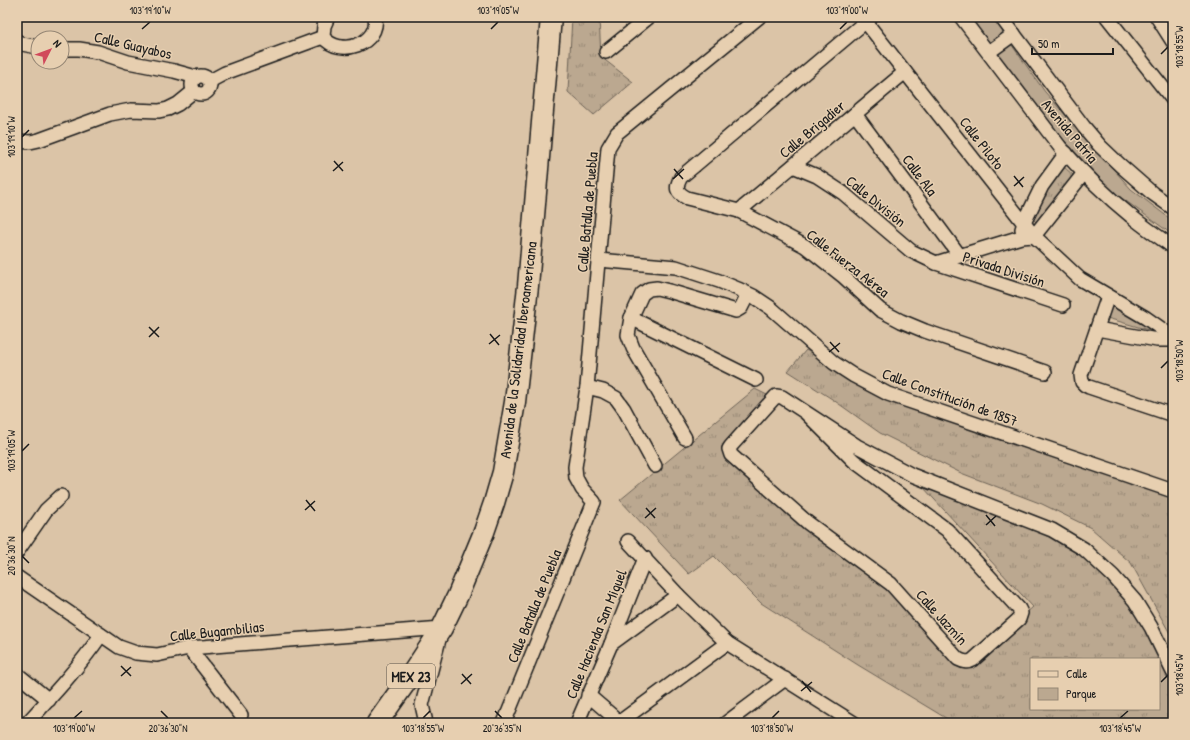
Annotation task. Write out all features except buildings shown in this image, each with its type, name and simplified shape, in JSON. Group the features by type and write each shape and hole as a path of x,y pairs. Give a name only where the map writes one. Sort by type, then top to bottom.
{"highway":[{"name":"Avenida de la Solidaridad Iberoamericana","path":"385,720 442,628 458,595 484,532 503,472 515,402 528,286 551,17"}],"street":[{"path":"323,37 324,26 328,17"},
{"path":"323,37 335,46 343,48 356,45 363,42 372,33 376,17"},
{"path":"606,52 638,22 649,17"},
{"name":"Calle Batalla de Puebla","path":"504,723 594,502 582,489 576,478 575,467 587,387 608,148 617,133 759,17"},
{"name":"Avenida Patria","path":"962,17 1066,153 1084,173 1132,217 1173,247"},
{"name":"Avenida Patria","path":"1001,17 1100,146 1136,179 1173,208"},
{"path":"1107,17 1173,100"},
{"path":"1157,17 1173,42"},
{"name":"Calle Piloto","path":"868,19 906,72 1024,223 1027,237 1080,279 1146,318 1173,337"},
{"name":"Calle Fuerza Aérea","path":"868,19 681,177 677,184 678,191 687,198 739,211 805,246 844,277 880,310 901,321 925,331 1044,372"},
{"path":"989,52 1014,34"},
{"path":"210,81 225,73 323,37"},
{"path":"17,41 30,46"},
{"name":"Calle Guayabos","path":"70,49 98,52 128,62 196,77"},
{"name":"Calle Brigadier","path":"739,211 906,72"},
{"path":"205,76 210,81 210,88 205,93 201,94 194,91 192,85 193,80 196,77 205,76"},
{"path":"17,142 39,140 110,114 131,110 159,111 168,109 178,104 194,91"},
{"name":"Calle Ala","path":"855,114 960,256"},
{"path":"1024,223 1042,186 1066,153"},
{"name":"Calle División","path":"793,166 817,176 843,193 911,251 936,263"},
{"path":"936,263 1027,237 1084,173"},
{"name":"Calle Constitución de 1857","path":"599,260 676,267 719,281 748,294 771,308 834,363 854,376 888,394 1173,491"},
{"name":"Privada División","path":"936,263 1063,305"},
{"path":"685,438 633,348 628,335 631,318 642,294 649,289 657,288 669,291 736,312 741,308 748,294"},
{"path":"1108,296 1081,375 1082,382 1089,387 1173,415"},
{"path":"631,318 756,380"},
{"path":"1097,329 1157,340 1173,340"},
{"path":"587,387 603,391 616,398 624,409 655,466"},
{"name":"Calle Jazmín","path":"805,412 854,461 947,530 1019,609 1021,614 1019,619 973,660 966,662 958,659 891,584 808,523 731,455 729,449 731,446 776,396 782,396 857,446 912,475 1052,530 1084,549 1113,576 1135,601 1151,627 1173,672"},
{"path":"17,552 46,510 61,496"},
{"path":"628,541 678,595 728,643 785,679 848,722"},
{"name":"Calle Hacienda San Miguel","path":"577,723 611,644 645,558"},
{"name":"Calle Bugambilias","path":"17,577 100,635 119,647 136,653 157,655 189,648 442,628"},
{"path":"611,644 678,595"},
{"path":"426,723 422,705 442,628"},
{"path":"27,723 89,652 100,635"},
{"path":"588,695 616,720 621,721 728,643"},
{"path":"189,648 241,715"},
{"path":"17,674 48,700"},
{"path":"726,723 785,679"}],"green space":[{"path":"572,17 599,17 601,57 633,82 594,115 568,92"},
{"path":"968,17 992,17 1045,92 1131,189 1173,221 1173,235 1112,191 1048,123"},
{"path":"1063,166 1074,176 1037,223 1030,216 1042,201 1047,188"},
{"path":"1111,304 1159,333 1107,318"},
{"path":"806,350 888,394 1173,492 1173,639 1131,563 1091,528 1042,504 961,473 880,433 832,399 788,371"},
{"path":"755,389 773,398 729,449 808,523 891,584 962,661 973,660 1033,607 912,475 1052,530 1113,576 1173,669 1173,723 954,723 858,665 761,603 714,556 689,574 620,500"}]}
